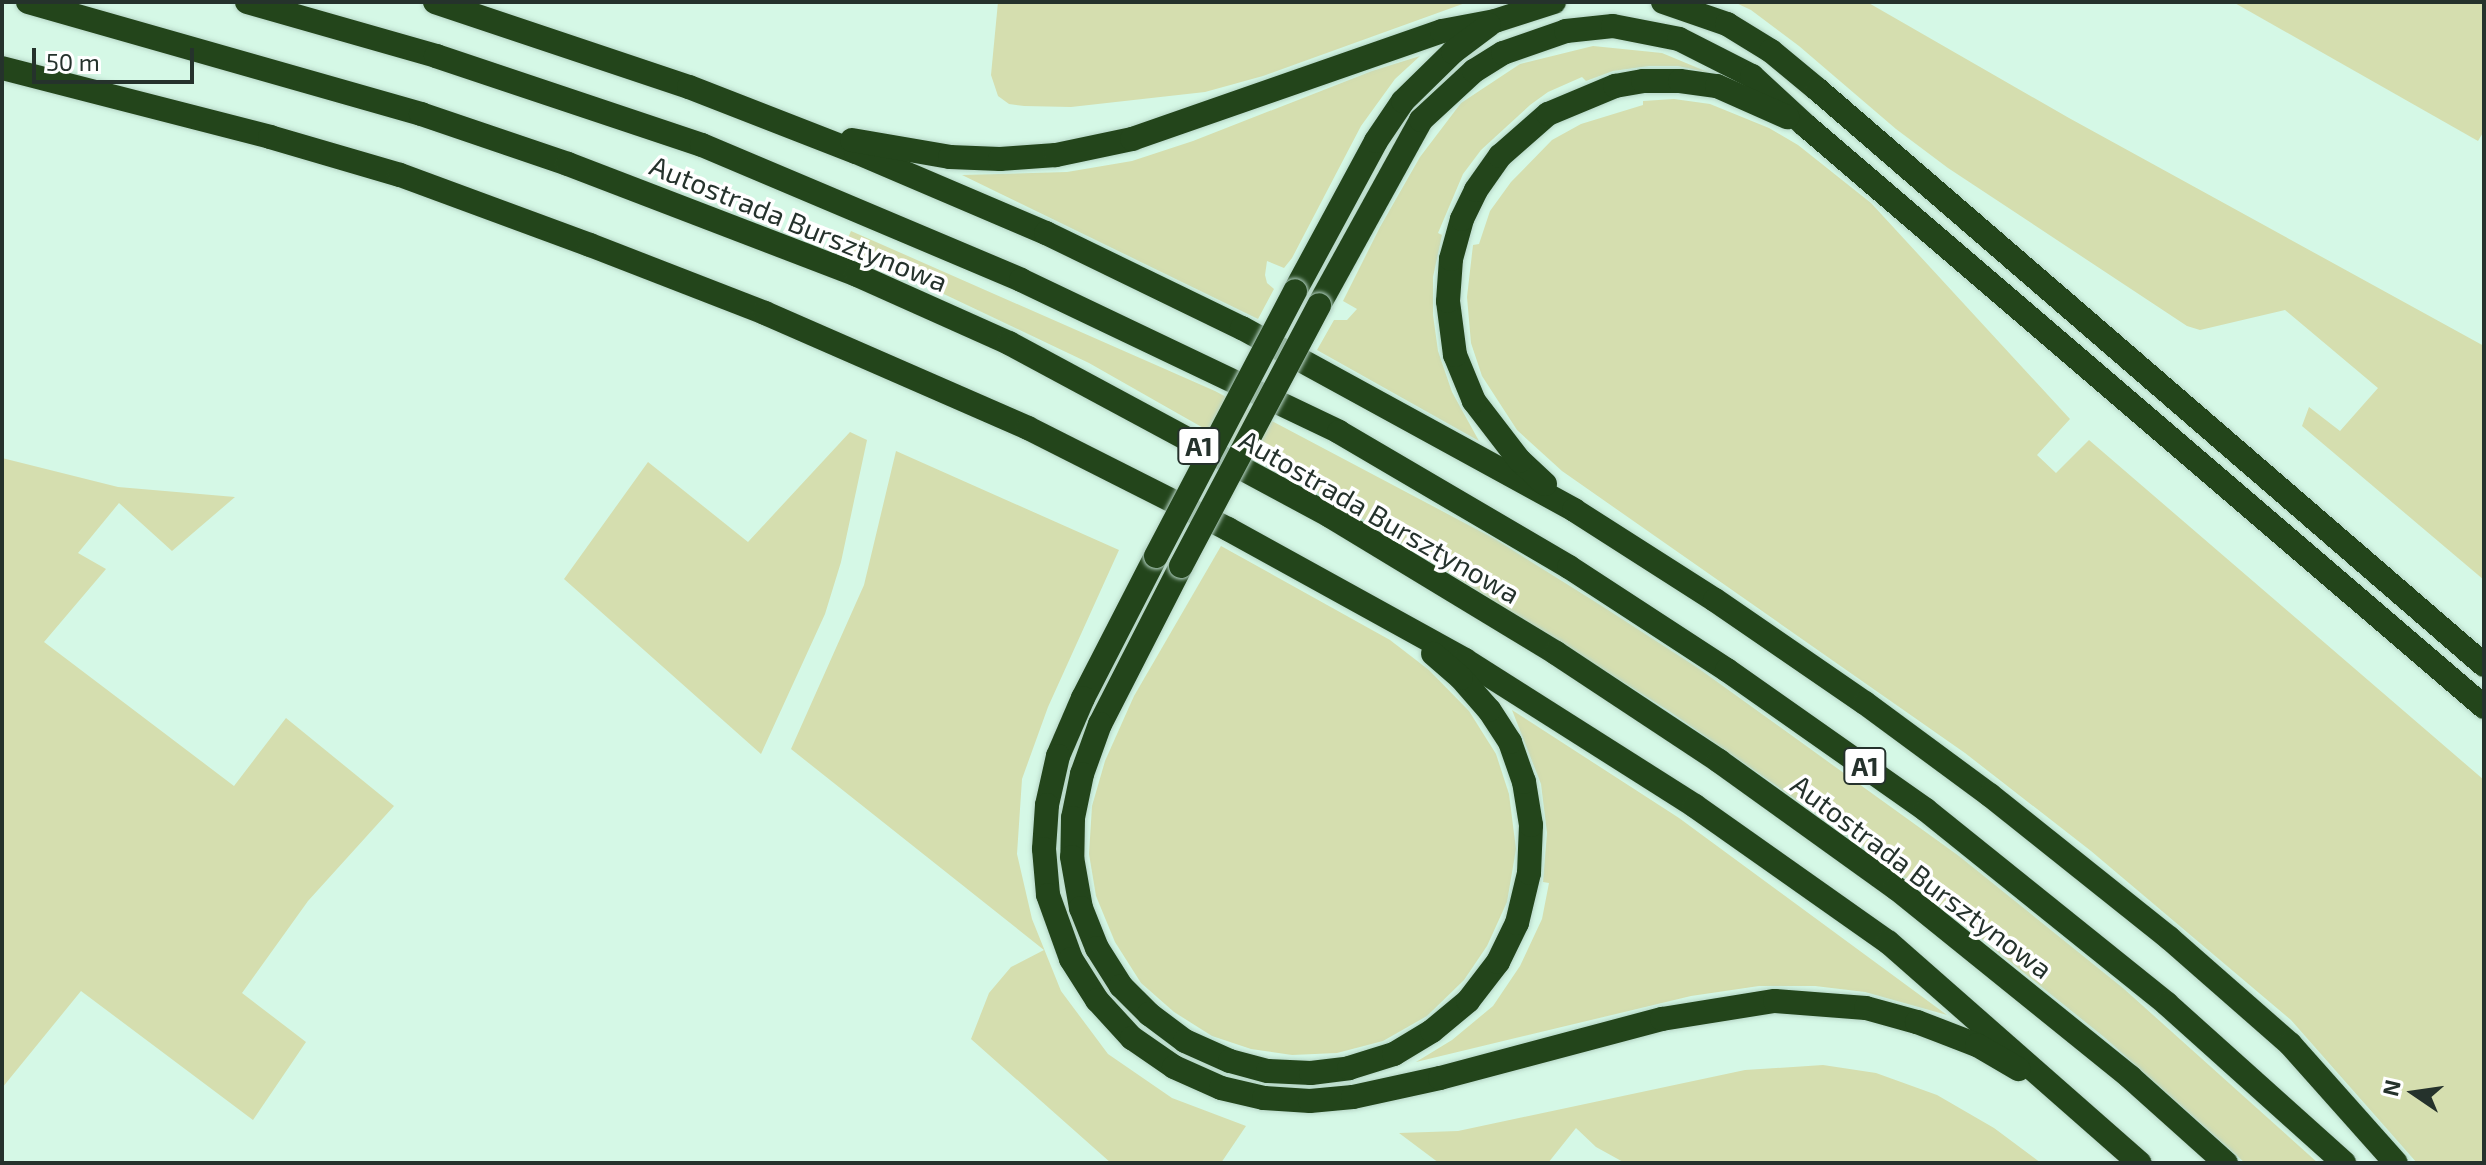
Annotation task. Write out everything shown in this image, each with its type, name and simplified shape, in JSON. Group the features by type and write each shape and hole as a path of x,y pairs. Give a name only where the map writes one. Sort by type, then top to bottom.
{"highway":[{"name":"Autostrada Bursztynowa","path":"28,2 391,105 568,164 843,269 1009,343 1330,516 1556,653 1719,761 1907,897 2130,1077 2226,1163"},
{"name":"Autostrada Bursztynowa","path":"247,2 436,56 702,145 1021,280 1339,432 1569,567 1835,745 2062,917 2167,1004 2344,1163"},
{"path":"435,2 617,61 806,132 1046,233 1242,328 1574,510 1803,660 1990,795 2169,938 2290,1044 2396,1163"},
{"path":"806,132 950,157 1000,159 1056,155 1132,139 1442,31 1495,21 1554,2"},
{"path":"1663,2 1727,24 1806,79 2484,665"},
{"path":"1495,21 1444,60 1403,101 1376,141 1083,698 1058,756 1047,805 1044,849 1048,895 1071,959 1097,1000 1132,1038 1174,1067 1221,1088 1264,1098 1310,1101 1353,1097 1662,1019 1775,1001 1866,1008 1917,1022 1977,1045 2067,1098"},
{"path":"1395,621 1461,678 1510,742 1524,782 1531,825 1529,873 1517,923 1498,962 1468,1001 1432,1031 1394,1054 1349,1068 1311,1073 1268,1071 1230,1061 1185,1041 1149,1014 1121,986 1097,948 1081,908 1072,857 1073,818 1082,774 1100,724 1319,305 1421,120 1474,71 1536,39 1566,31 1613,26 1679,39 1752,76 1805,125 2484,707"},
{"path":"2,68 270,137 400,175 765,313 1028,428 1228,529 1465,660 1695,806 1862,923 2140,1163"},
{"path":"1574,510 1520,461 1499,435 1474,401 1455,355 1448,301 1451,259 1462,219 1476,190 1500,156 1548,114 1615,86 1643,81 1680,81 1717,86 1805,125"}],"green space":[{"path":"998,2 1468,2 1263,76 1205,92 1071,107 1009,104 998,96 991,75"},
{"path":"1734,2 1867,2 2069,118 2484,346 2484,580 2302,426 2309,407 2340,431 2378,388 2285,310 2200,330 2187,326 1948,168 1896,129 1799,46 1751,10"},
{"path":"2233,2 2484,2 2484,131 2478,141"},
{"path":"1593,46 1662,53 1710,73 1678,66 1649,66 1613,71 1586,81 1582,77 1548,92 1530,105 1481,150 1463,174 1438,233 1442,235 1433,277 1433,315 1438,351 1452,392 1479,441 1317,350 1334,320 1347,320 1357,309 1343,301 1380,227 1420,157 1461,103 1520,64"},
{"path":"1420,56 1395,79 1361,126 1292,258 1284,268 1267,261 1267,283 1274,289 1258,319 962,175 1067,172 1132,161"},
{"path":"1674,99 1710,104 1769,128 1798,145 1871,203 2070,419 2037,455 2056,473 2089,440 2484,780 2484,1163 2417,1163 2291,1020 2091,851 1965,753 1562,471 1517,430 1482,376 1471,343 1467,297 1473,245 1479,244 1490,211 1511,182 1552,140 1581,124 1643,105 1643,101"},
{"path":"851,231 1215,391 1495,539 1602,606 1698,668 1959,856 2123,988 2318,1163 2245,1163 2104,1037 1883,860 1669,711 1358,516 1089,363 929,287 842,251"},
{"path":"850,432 867,440 841,562 825,614 761,754 564,579 648,462 748,542"},
{"path":"896,451 1119,550 1048,707 1022,779 1017,854 1032,919 1061,991 1108,1054 1172,1098 1246,1126 1221,1163 1111,1163 971,1039 989,993 1011,967 1044,950 791,749 864,585"},
{"path":"2,458 118,487 235,497 172,551 119,503 78,553 106,569 44,642 234,786 286,718 394,806 308,901 242,993 306,1042 253,1120 81,991 2,1088"},
{"path":"1221,546 1390,640 1429,670 1469,711 1496,754 1509,794 1516,849 1507,902 1487,946 1464,980 1427,1016 1383,1041 1337,1053 1292,1055 1251,1049 1212,1036 1174,1012 1141,983 1115,942 1096,896 1089,854 1092,806 1105,761 1134,696"},
{"path":"1512,710 1679,818 1947,1015 1865,992 1815,986 1759,986 1691,996 1416,1062 1452,1040 1493,1006 1520,966 1542,919 1549,883 1543,882 1547,833 1541,784"},
{"path":"1823,1065 1876,1073 1937,1095 1994,1128 2041,1163 1625,1163 1596,1147 1576,1128 1548,1163 1439,1163 1399,1133 1458,1131 1745,1070"}]}
